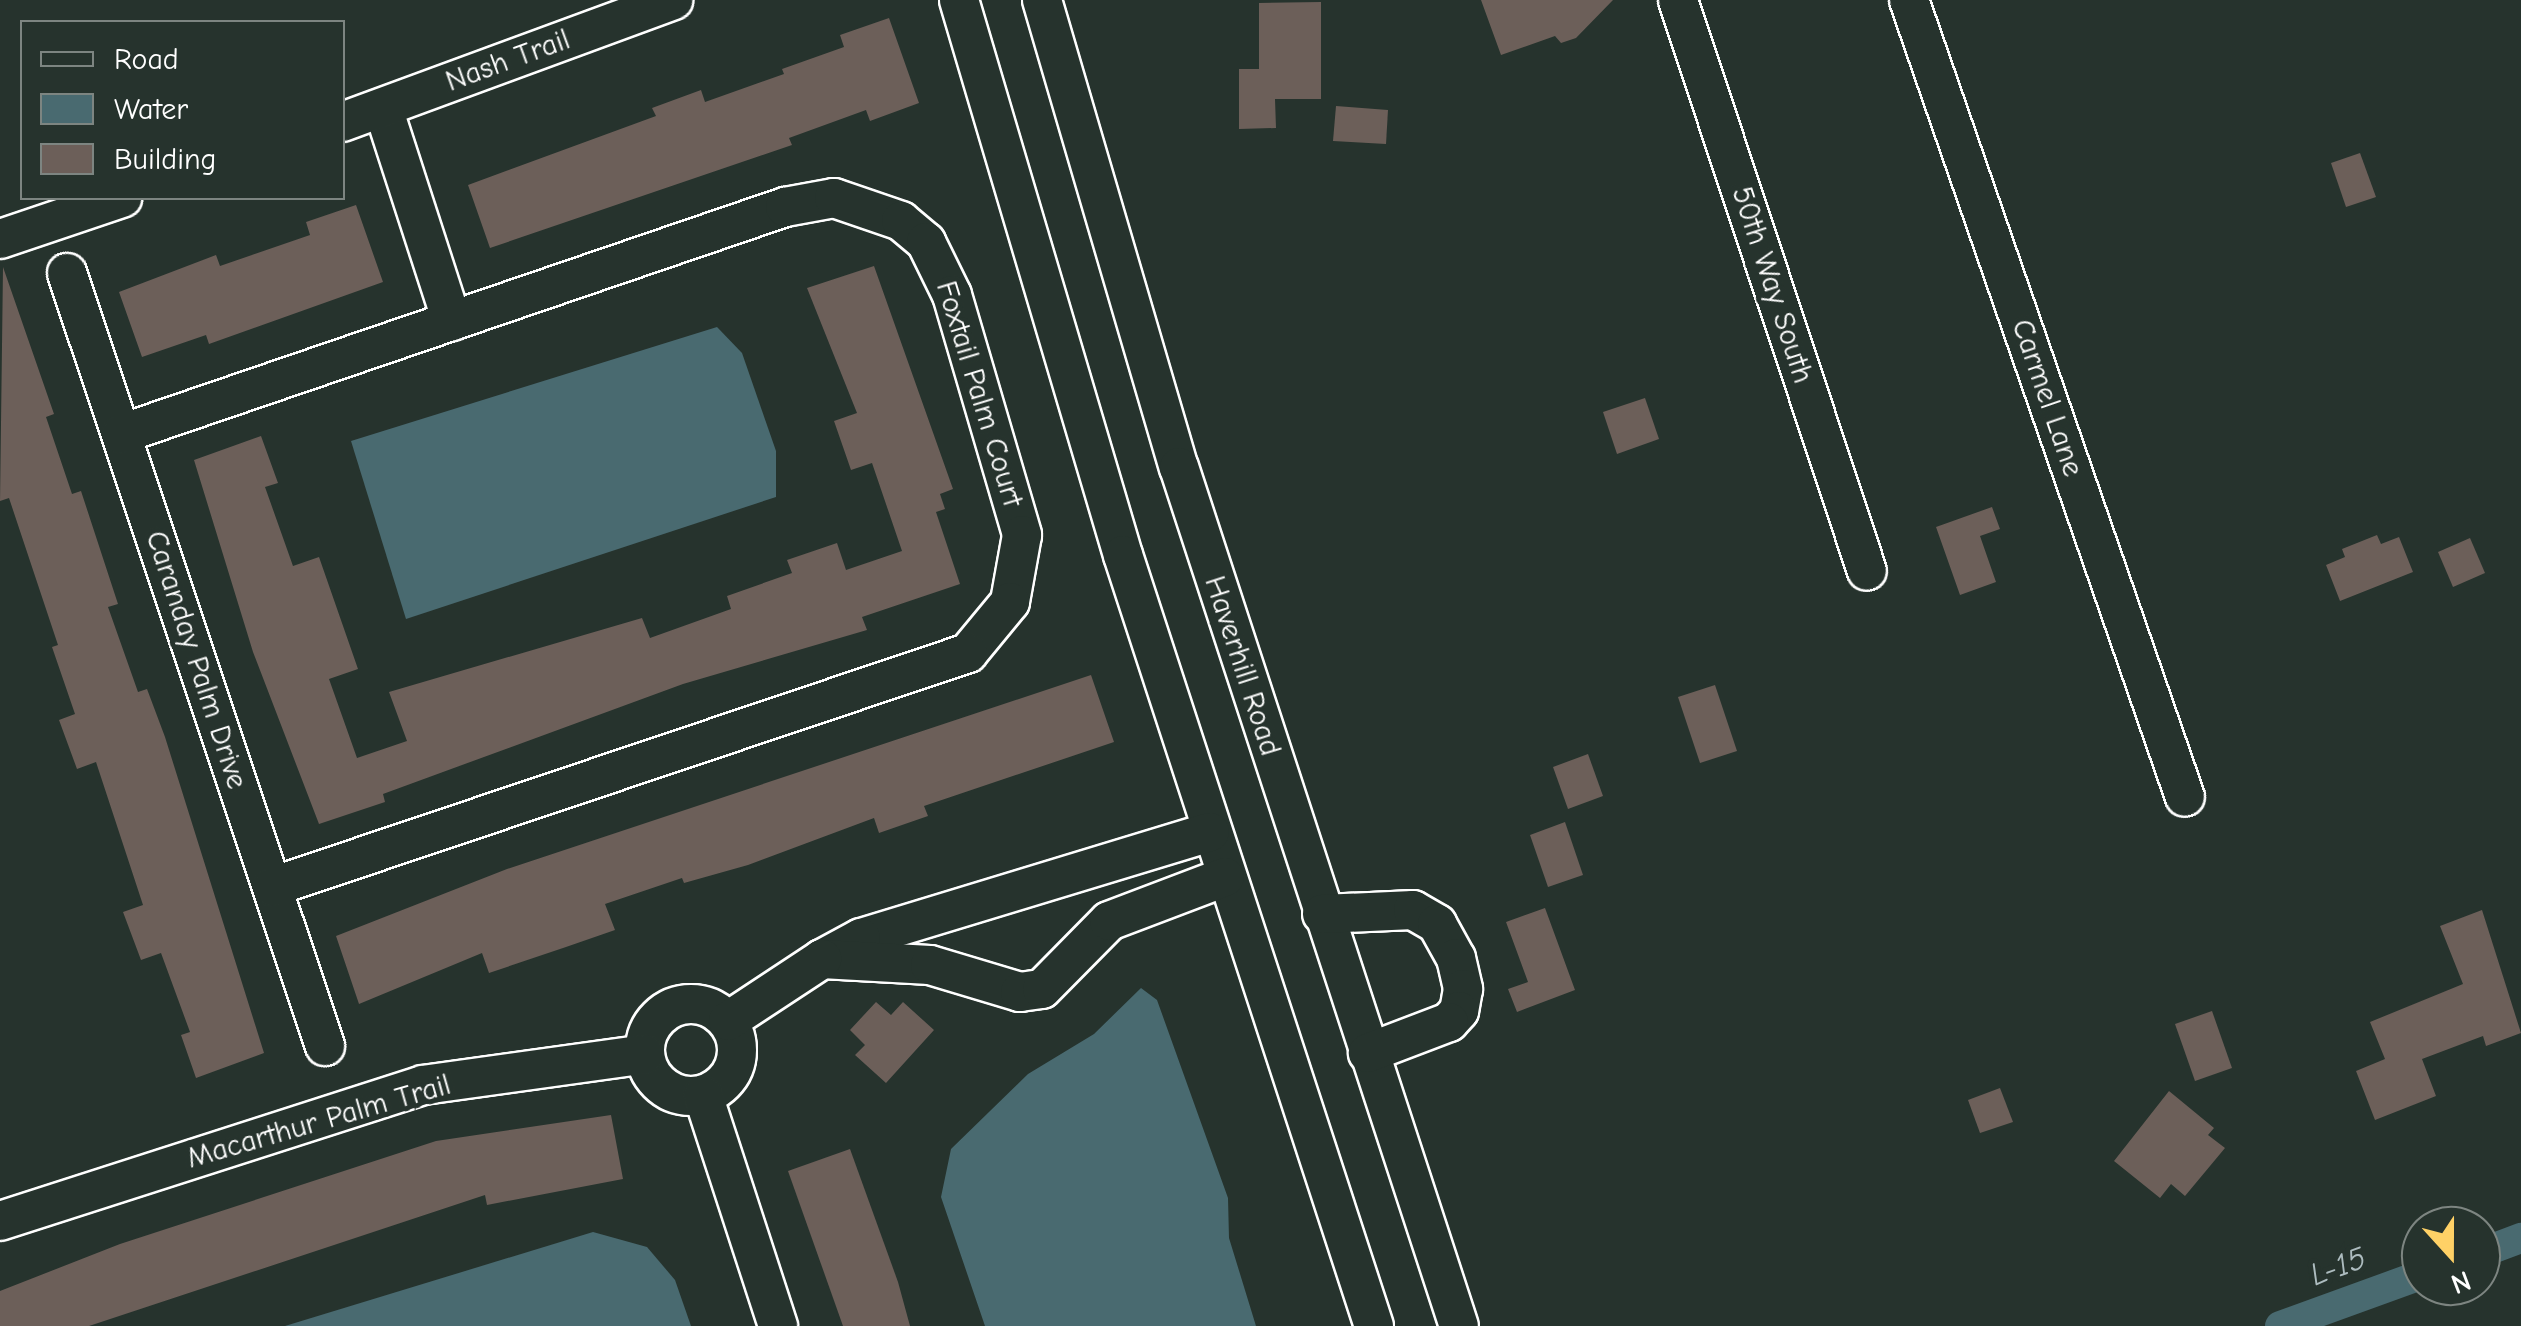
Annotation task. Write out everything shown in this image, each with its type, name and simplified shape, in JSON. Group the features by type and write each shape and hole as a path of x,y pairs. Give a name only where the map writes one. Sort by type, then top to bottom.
{"street":[{"name":"Nash Trail","path":"345,121 673,0"},
{"path":"959,0 1210,832 1374,1326"},
{"name":"Haverhill Road","path":"1042,0 1179,467 1459,1326"},
{"name":"50th Way South","path":"1678,0 1866,570"},
{"name":"Carmel Lane","path":"1909,0 2184,797"},
{"path":"382,108 452,321"},
{"name":"Foxtail Palm Court","path":"120,434 785,207 834,198 901,221 940,264 1022,535 1010,602 991,630 954,658 272,887"},
{"path":"0,239 116,200"},
{"name":"Caranday Palm Drive","path":"67,273 325,1046"},
{"path":"728,1021 861,938 1210,832"},
{"path":"822,959 930,965 1020,992 1042,989 1108,921 1225,877"},
{"path":"1322,914 1413,910 1438,924 1456,958 1463,990 1449,1022 1368,1052"},
{"path":"682,1004 715,1010 736,1034 736,1065 703,1095 664,1088 645,1054 654,1022 682,1004"},
{"name":"Macarthur Palm Trail","path":"0,1222 423,1086 645,1054"},
{"path":"703,1095 778,1326"}],"water":[{"path":"717,327 742,353 776,451 776,497 406,619 351,441"},
{"path":"1141,988 1157,1000 1228,1198 1229,1238 1256,1326 985,1326 941,1197 951,1149 1028,1074 1094,1034"},
{"path":"593,1232 647,1247 675,1280 691,1326 285,1326"}],"building":[{"path":"1481,0 1613,0 1576,38 1561,43 1555,36 1501,55"},
{"path":"1321,2 1321,99 1275,99 1276,128 1239,129 1239,69 1259,69 1259,3"},
{"path":"889,18 919,103 870,121 866,110 789,138 792,145 490,248 468,185 656,116 652,108 701,90 705,102 784,74 782,69 844,47 840,35"},
{"path":"1336,106 1388,110 1386,144 1333,141"},
{"path":"2360,153 2376,197 2346,207 2331,163"},
{"path":"356,205 383,282 209,344 206,335 142,357 119,292 216,255 220,266 310,235 306,222"},
{"path":"874,266 953,489 940,494 945,509 936,512 960,584 862,617 867,630 683,684 383,794 385,802 319,824 253,652 194,460 261,436 278,483 265,487 293,566 319,557 358,669 329,679 357,758 407,741 389,692 642,618 650,638 731,609 727,596 792,573 787,560 837,543 846,570 902,551 872,463 851,470 834,421 857,413 807,288"},
{"path":"3,267 54,414 46,417 72,494 81,491 118,604 108,607 138,692 147,689 165,737 264,1053 196,1078 181,1035 190,1032 161,953 141,960 123,912 143,905 96,762 77,769 59,720 75,714 52,647 58,645 9,498 0,501"},
{"path":"1645,398 1659,439 1617,454 1603,412"},
{"path":"1992,507 2000,529 1980,536 1996,582 1960,595 1936,527"},
{"path":"2377,535 2381,544 2399,537 2413,572 2340,601 2326,565 2345,557 2342,549"},
{"path":"2470,538 2485,573 2453,587 2438,552"},
{"path":"1091,675 1114,742 924,806 928,816 879,833 874,818 748,865 684,883 682,878 605,904 615,930 489,973 482,953 359,1004 336,936 507,869"},
{"path":"1715,685 1737,751 1700,763 1678,697"},
{"path":"1588,754 1603,796 1568,809 1553,767"},
{"path":"1565,822 1583,875 1548,887 1530,835"},
{"path":"1545,908 1575,990 1517,1012 1508,989 1528,982 1506,922"},
{"path":"2482,910 2521,1033 2486,1046 2483,1036 2422,1059 2436,1096 2375,1120 2356,1071 2385,1059 2370,1022 2463,984 2440,926"},
{"path":"876,1002 891,1015 903,1002 934,1030 886,1083 855,1055 865,1045 850,1030"},
{"path":"2212,1011 2232,1068 2195,1081 2175,1024"},
{"path":"2000,1088 2013,1122 1980,1133 1968,1100"},
{"path":"2169,1091 2214,1128 2208,1135 2225,1148 2185,1196 2171,1184 2160,1198 2114,1161"},
{"path":"611,1115 623,1179 487,1205 485,1195 89,1326 0,1326 0,1291 120,1244 436,1141"},
{"path":"850,1149 910,1326 843,1326 788,1171"}],"waterway":[{"name":"L-15","path":"2501,1246 2521,1238"},
{"name":"L-15","path":"2280,1326 2401,1282"}]}
